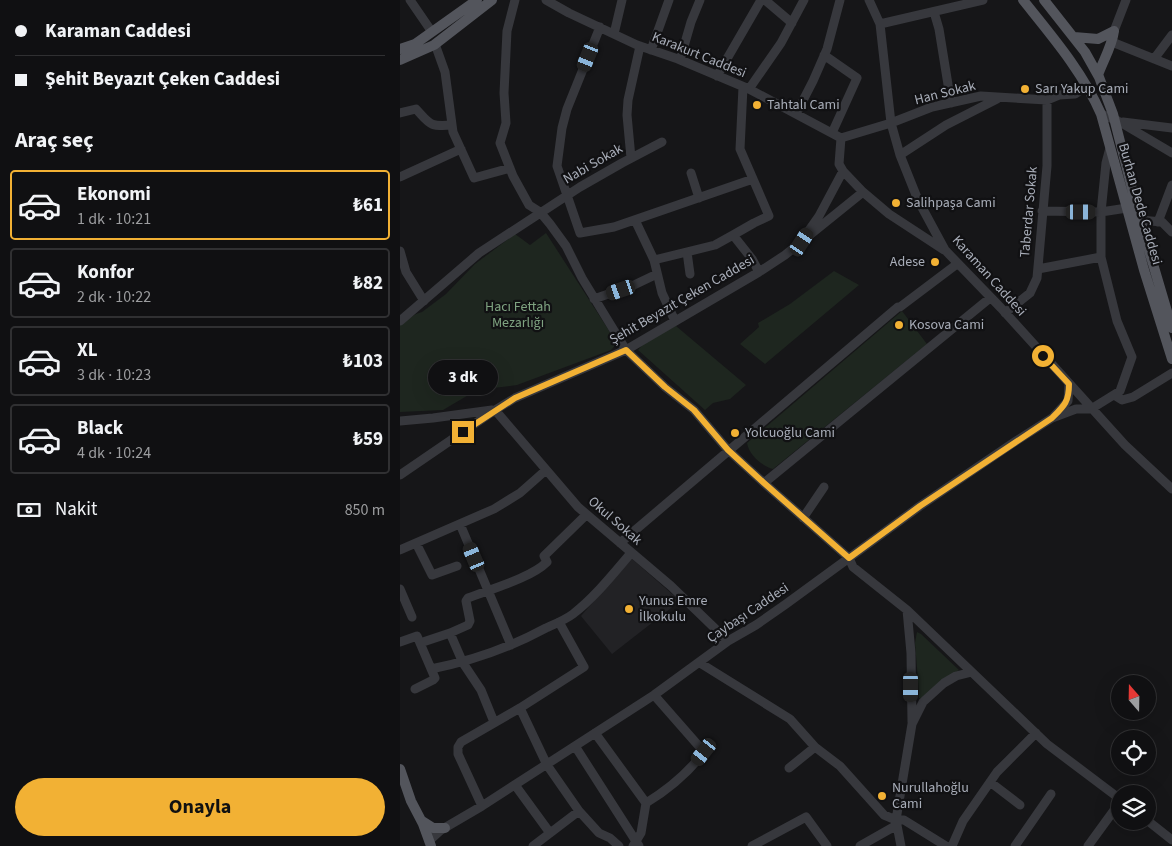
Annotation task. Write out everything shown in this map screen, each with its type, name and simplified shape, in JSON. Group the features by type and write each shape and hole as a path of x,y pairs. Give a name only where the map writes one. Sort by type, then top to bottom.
{"main road":[{"path":"400,49 415,44 477,0"},
{"path":"400,60 435,44 492,0"},
{"name":"Burhan Dede Caddesi","path":"1023,0 1087,86 1101,114 1159,322 1172,359"},
{"name":"Burhan Dede Caddesi","path":"1044,0 1085,52 1098,76 1116,120 1140,220 1172,328"},
{"path":"1074,36 1098,39 1113,36"},
{"path":"1098,76 1113,36"},
{"path":"400,769 413,811 429,845"},
{"path":"411,801 422,821 429,845"},
{"path":"422,821 433,828 449,826"}],"street":[{"path":"410,0 432,32"},
{"path":"515,0 507,31 504,93 506,123 500,143 510,168 529,205 540,212 566,246 594,299 626,350 665,387 694,410 728,450 849,558 853,567 907,610 1047,744 1111,793"},
{"name":"Karakurt Caddesi","path":"546,0 640,46 680,60 746,88 841,138"},
{"path":"614,34 622,0"},
{"path":"650,50 669,0"},
{"path":"680,60 691,22 700,0"},
{"path":"717,76 761,0"},
{"path":"765,0 792,23"},
{"path":"654,260 663,256 715,245 769,216 740,149 746,88 780,44 804,0"},
{"path":"796,114 824,55 840,0"},
{"name":"Karaman Caddesi","path":"869,0 880,24 892,123 900,155 918,200 944,250 1005,313 1125,445 1172,489"},
{"path":"880,24 984,0"},
{"path":"1126,0 1113,36 1154,59 1172,66"},
{"path":"934,12 940,29 950,103"},
{"path":"600,28 567,109 562,128 557,166 580,232 614,227 753,179"},
{"path":"1154,59 1172,35"},
{"path":"435,44 445,72 453,132 474,178 510,168"},
{"path":"631,158 627,115 628,100 640,46"},
{"path":"824,55 857,78 832,133"},
{"name":"Han Sokak","path":"841,138 892,123 932,108 980,96 1047,100 1059,95 1075,94 1087,86"},
{"path":"900,155 946,125 998,98"},
{"name":"Taberdar Sokak","path":"1005,313 1030,293 1037,278 1047,166 1047,100"},
{"path":"400,112 416,108 430,124 436,127 452,125"},
{"path":"1101,114 1116,120 1172,153"},
{"path":"1116,120 1172,128"},
{"path":"841,138 839,164 843,171 863,192 889,214 944,250"},
{"name":"Nabi Sokak","path":"400,321 479,253 568,195 662,142"},
{"path":"1052,418 1076,409 1091,409 1120,391 1132,357 1117,321 1101,258 1101,212 1106,163 1110,148"},
{"path":"400,178 461,149"},
{"path":"802,242 819,216 843,171"},
{"path":"692,173 699,198"},
{"path":"1158,222 1172,185"},
{"name":"Şehit Beyazıt Çeken Caddesi","path":"400,475 515,398 626,350 759,272 802,242 863,192"},
{"path":"1042,211 1101,212 1127,208"},
{"path":"635,220 654,260 662,293 675,321"},
{"path":"1140,220 1162,222 1172,232"},
{"path":"733,235 752,259 759,272"},
{"path":"687,252 690,274"},
{"path":"401,256 406,272 424,301"},
{"path":"1038,269 1101,258"},
{"path":"620,543 898,307 956,264"},
{"path":"594,299 634,285 657,274"},
{"path":"764,483 990,298"},
{"path":"1114,395 1122,400 1133,397 1172,373"},
{"path":"1052,418 1068,401 1069,384"},
{"path":"400,420 495,410"},
{"name":"Okul Sokak","path":"495,410 586,515 671,586 728,641"},
{"name":"Çaybaşı Caddesi","path":"429,845 449,826 654,695 728,641 778,610 920,506 1052,418"},
{"path":"400,550 494,509 520,493 546,470"},
{"path":"803,518 824,487"},
{"path":"420,643 468,625 470,621 466,601 468,598 531,573 545,564 547,562 544,556 586,515"},
{"path":"460,524 511,645"},
{"path":"416,543 432,575 457,566"},
{"path":"431,669 462,663 492,653 572,615 591,598 631,553"},
{"path":"400,589 412,617"},
{"path":"901,846 897,823 912,724 911,653 907,610"},
{"path":"482,806 458,754 458,747 461,742 520,708 584,667 559,622"},
{"path":"450,633 462,663 481,690 494,722"},
{"path":"400,642 417,636 435,678 415,689"},
{"path":"700,663 790,718 816,747 840,766 884,815 897,823"},
{"path":"912,724 923,702 944,683 956,676 972,672"},
{"path":"646,803 662,794 690,770 704,752 654,695"},
{"path":"520,708 546,765 579,810 599,833 610,838 619,846"},
{"path":"595,733 646,803 641,833 636,845"},
{"path":"952,846 963,821 997,772 1036,733"},
{"path":"574,746 636,845"},
{"path":"789,768 816,747"},
{"path":"990,782 1020,805"},
{"path":"515,785 550,833"},
{"path":"1015,846 1052,794"},
{"path":"533,846 579,810"},
{"path":"1088,846 1111,813"},
{"path":"752,846 769,842 806,816 827,846"},
{"path":"860,846 904,820 946,846"},
{"path":"1156,827 1172,840"}],"shaded area":[{"name":"Yunus Emre İlkokulu","path":"631,558 680,601 612,654 581,616"}],"green space":[{"name":"Hacı Fettah Mezarlığı","path":"546,233 617,343 611,350 517,385 477,390 443,410 400,412 400,324 422,312 446,294 475,264 515,234 530,245"},
{"path":"834,271 859,285 765,364 740,344 759,327 758,323 790,304"},
{"path":"902,311 927,344 773,469 765,465 750,452 747,443"},
{"path":"676,326 746,385 730,399 713,403 705,410 638,350 646,341"},
{"path":"917,632 959,670 940,682 923,699 919,698 915,643"}],"place":[{"name":"Sarı Yakup Cami","path":"1025,89"},
{"name":"Tahtalı Cami","path":"757,105"},
{"name":"Salihpaşa Cami","path":"896,203"},
{"name":"Adese","path":"935,262"},
{"name":"Kosova Cami","path":"899,325"},
{"name":"Yolcuoğlu Cami","path":"735,433"},
{"name":"Yunus Emre İlkokulu","path":"629,609"},
{"name":"Nurullahoğlu Cami","path":"882,796"}],"route":[{"path":"463,432 515,398 626,350 665,387 694,410 728,450 849,558 920,506 1052,418 1062,408 1068,401 1069,384 1043,356"}]}
